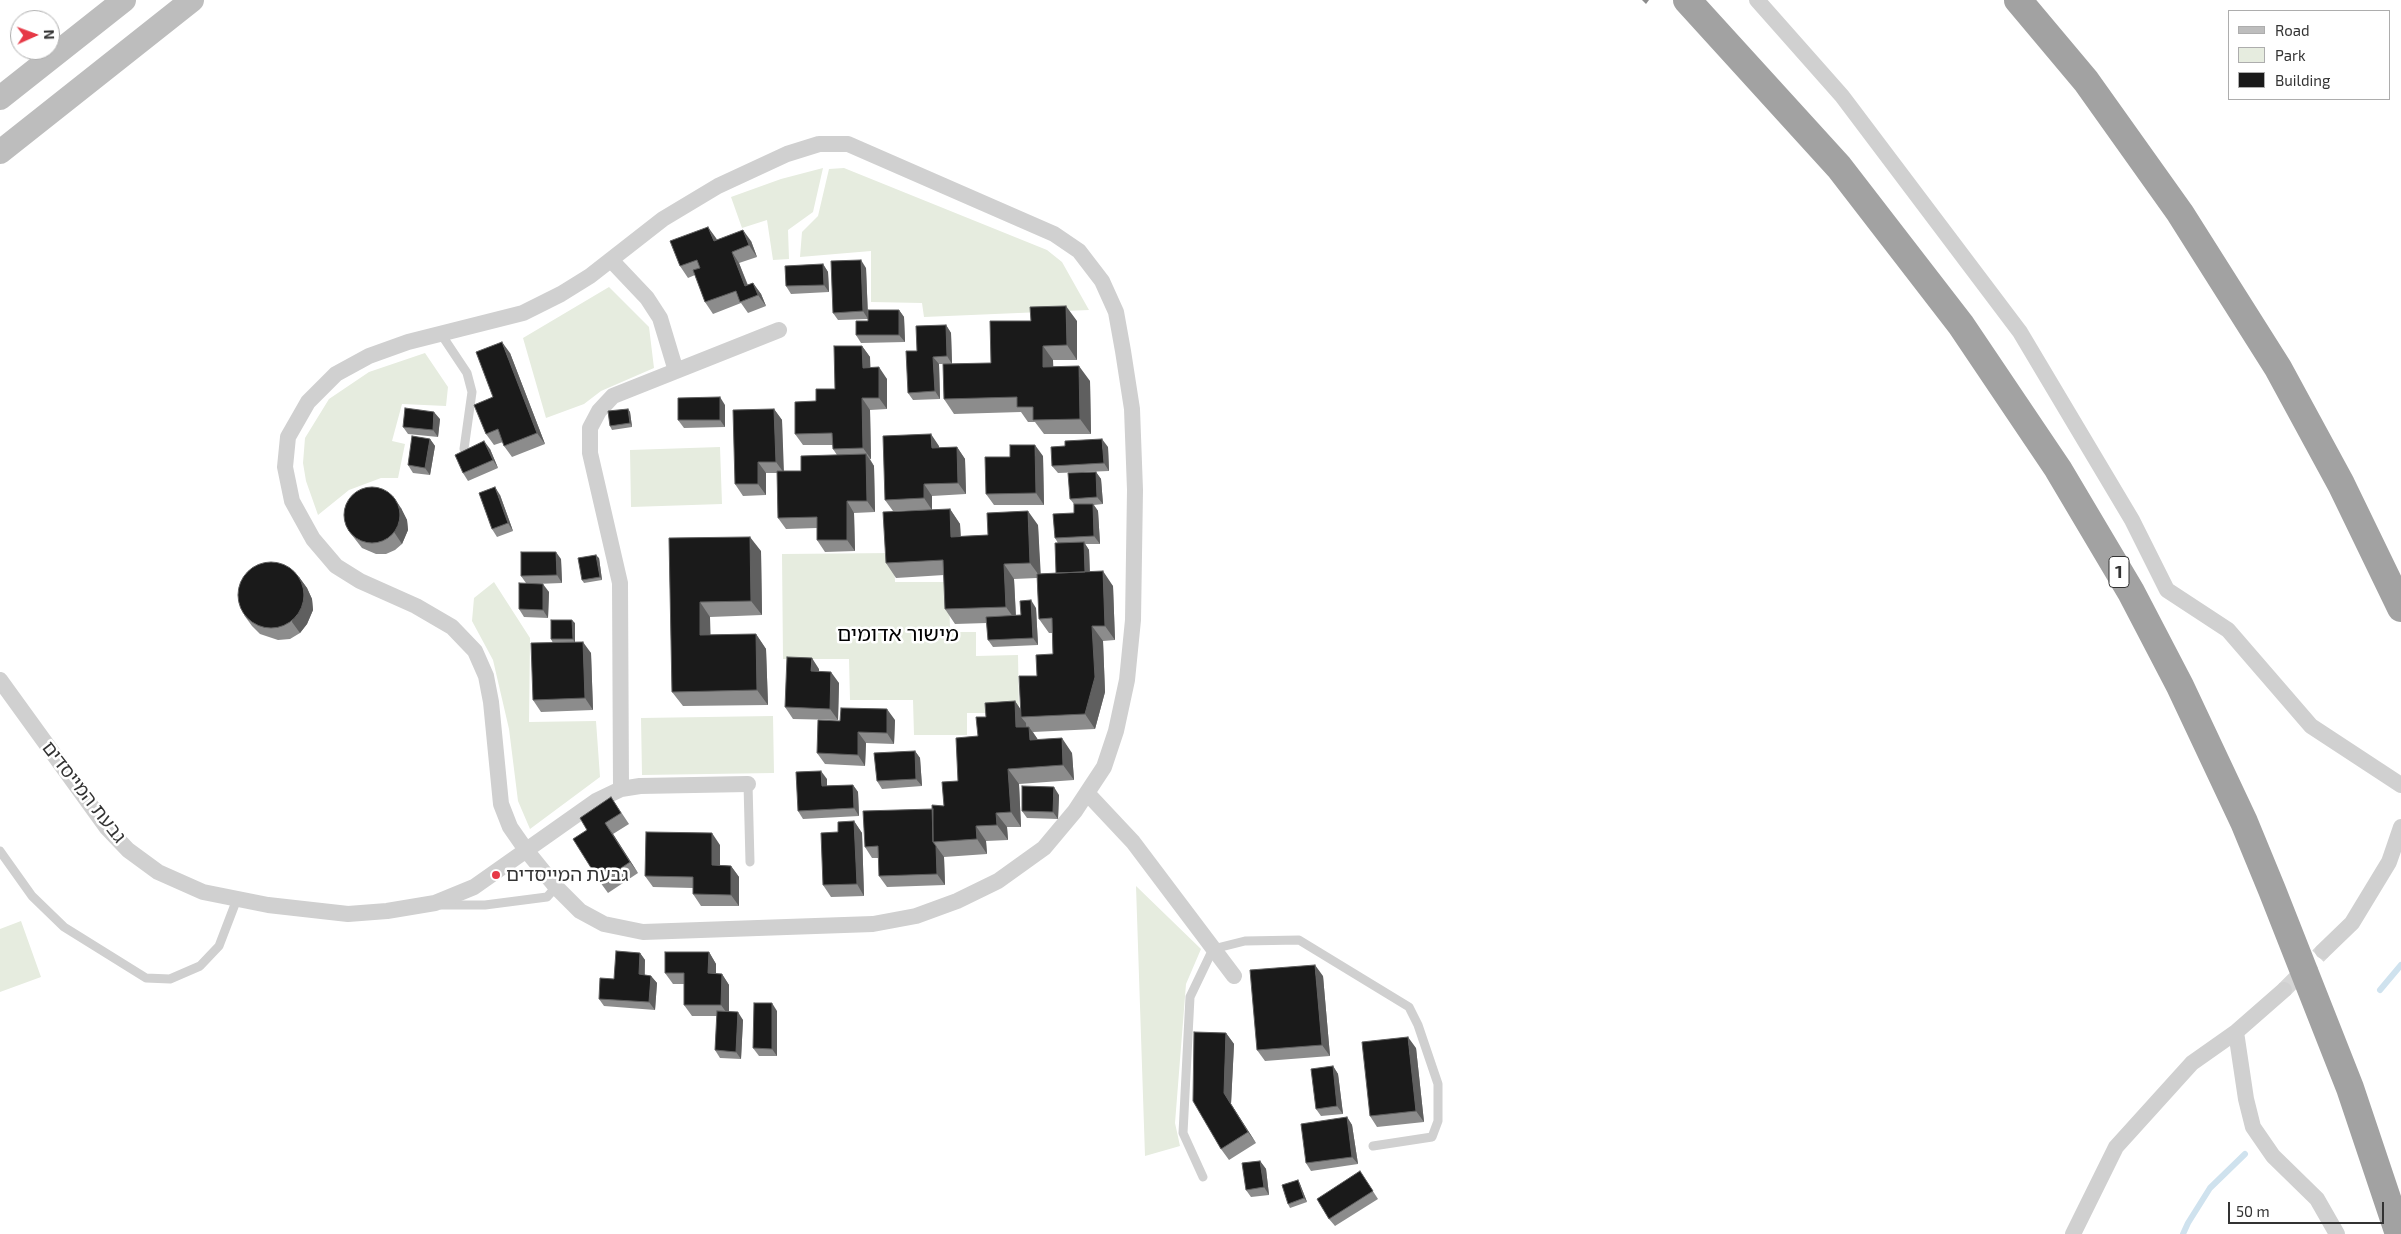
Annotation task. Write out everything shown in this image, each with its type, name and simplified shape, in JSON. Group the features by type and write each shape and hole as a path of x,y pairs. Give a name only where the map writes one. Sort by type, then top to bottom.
{"highway":[{"name":"1","path":"1686,0 1839,167 1954,318 2058,469 2131,592 2180,686 2269,881 2350,1088 2399,1234"},
{"path":"2018,0 2086,81 2180,213 2278,368 2341,484 2401,608"}],"main road":[{"path":"0,98 124,0"},
{"path":"0,152 192,0"}],"street":[{"path":"1757,0 1842,96 2020,332 2132,520 2167,590 2228,630 2312,726 2401,785"},
{"path":"819,144 848,144 1054,234 1080,251 1102,281 1116,312 1132,409 1135,499 1133,620 1127,680 1116,731 1104,767 1087,793 1044,848 998,881 957,901 924,913 873,924 643,932 604,924 580,911 556,887 510,827 502,804 491,702 486,676 475,651 452,627 416,606 360,581 336,566 313,539 292,501 285,467 288,437 308,402 336,374 370,356 408,342 523,313 590,276 610,260 663,219 718,186 787,154 819,144"},
{"path":"610,260 646,298 660,318 676,371"},
{"path":"621,789 620,583 590,454 590,428 599,411 613,396 779,330"},
{"name":"גבעת המייסדים","path":"0,680 107,828 128,850 158,872 203,892 268,905 348,914 388,911 426,905 474,887 596,801 621,789 640,786 748,784"},
{"path":"1087,793 1133,842 1234,976"},
{"path":"2324,951 2352,923 2389,862 2401,827"},
{"path":"2073,1234 2116,1147 2192,1063 2236,1032 2284,990"},
{"path":"2236,1032 2246,1098 2254,1127 2273,1156 2317,1199 2337,1234"},
{"path":"2317,1199 2325,1234"}],"lane":[{"path":"441,334 467,373 472,392 464,449"},
{"path":"748,784 750,862"},
{"path":"0,851 32,896 64,927 146,978 170,979 200,966 219,946 237,899"},
{"path":"426,905 485,905 547,897 556,887"},
{"path":"1202,1177 1183,1133 1190,997 1213,949 1245,941 1299,940 1409,1007 1418,1025 1438,1084 1438,1120 1432,1137 1373,1146"}],"green space":[{"path":"823,168 813,212 788,230 789,259 773,260 767,220 742,228 731,197 781,179"},
{"path":"844,168 1047,250 1062,262 1089,310 924,317 922,303 871,302 871,251 800,257 802,232 818,216 829,169"},
{"path":"609,287 649,327 654,368 601,391 584,404 546,418 523,338"},
{"path":"425,353 448,387 446,406 402,404 392,441 405,444 398,478 381,478 349,490 318,515 306,481 303,463 305,438 329,399 369,372"},
{"path":"720,447 722,504 631,507 630,450"},
{"path":"894,553 895,582 949,582 950,632 976,632 976,656 1018,655 1019,713 967,713 967,735 914,735 913,700 850,700 849,659 783,659 782,554"},
{"path":"494,582 530,638 529,722 596,721 600,777 530,829 518,801 509,729 493,660 472,621 474,598"},
{"path":"773,716 774,773 642,775 641,718"},
{"path":"1136,886 1201,949 1186,984 1175,1123 1180,1146 1145,1156"},
{"path":"21,921 41,977 0,992 0,929"}],"building":[{"path":"708,227 714,241 743,230 749,245 732,252 745,286 753,283 758,295 740,302 736,291 705,302 693,270 700,268 697,260 680,266 670,241"},
{"path":"861,260 863,311 833,313 831,261"},
{"path":"823,264 824,285 786,286 785,266"},
{"path":"1066,306 1067,345 1043,346 1043,367 1079,366 1080,419 1033,420 1033,407 1017,407 1017,397 944,399 943,364 991,363 990,321 1031,321 1030,307"},
{"path":"868,310 899,310 899,335 856,335 856,321 868,321"},
{"path":"946,325 947,356 933,357 935,391 908,393 906,351 917,351 916,326"},
{"path":"502,342 537,433 504,446 498,429 486,434 474,405 493,397 476,352"},
{"path":"834,346 862,346 863,368 879,367 879,398 862,398 863,448 833,449 832,433 795,434 795,402 816,401 816,389 835,389"},
{"path":"720,397 720,420 678,420 678,398"},
{"path":"405,408 434,412 433,430 403,427"},
{"path":"628,409 630,423 610,426 608,411"},
{"path":"774,409 776,462 758,462 758,484 735,484 733,410"},
{"path":"931,434 932,448 957,447 958,483 924,484 924,498 885,500 883,436"},
{"path":"412,436 430,439 425,468 408,465"},
{"path":"1102,439 1104,463 1052,466 1051,447 1065,446 1065,441"},
{"path":"484,441 493,460 463,473 455,455"},
{"path":"1010,445 1035,445 1036,493 986,494 985,457 1010,457"},
{"path":"866,454 867,501 847,501 847,540 817,540 817,517 778,518 777,471 801,471 801,456"},
{"path":"1096,472 1097,497 1070,499 1068,473"},
{"path":"372,487 387,492 395,500 400,515 395,530 387,538 372,543 357,538 349,530 344,515 349,500 357,492"},
{"path":"495,487 508,523 492,529 479,493"},
{"path":"1074,504 1093,504 1094,536 1055,538 1053,514 1074,513"},
{"path":"950,509 951,537 988,535 987,513 1028,511 1030,563 1004,564 1006,607 945,609 943,560 886,563 883,512"},
{"path":"750,537 751,601 700,602 700,635 756,634 757,690 672,692 669,538"},
{"path":"1084,542 1085,572 1056,573 1055,543"},
{"path":"521,552 556,552 557,575 521,576"},
{"path":"596,555 600,577 582,580 578,558"},
{"path":"271,562 284,564 294,572 302,582 304,595 302,608 294,618 284,626 271,628 258,626 248,618 240,608 238,595 240,582 248,572 258,564"},
{"path":"1103,571 1105,626 1092,626 1095,677 1085,714 1021,717 1019,676 1037,676 1036,655 1053,654 1052,618 1039,619 1037,574"},
{"path":"519,583 543,584 543,610 519,609"},
{"path":"1031,600 1033,638 988,640 986,617 1021,615 1020,601"},
{"path":"551,620 572,620 573,639 551,639"},
{"path":"583,642 585,698 533,700 531,643"},
{"path":"787,657 812,658 811,671 831,672 830,709 785,707"},
{"path":"1015,701 1016,727 1029,727 1030,740 1062,738 1063,765 1008,769 1011,812 996,813 997,825 976,826 977,839 933,842 932,805 944,806 942,782 958,781 956,738 978,736 976,717 986,717 985,703"},
{"path":"841,708 887,709 887,733 858,732 858,755 817,753 818,720 840,721"},
{"path":"915,751 916,779 877,781 874,753"},
{"path":"821,771 822,786 853,785 854,808 798,811 796,772"},
{"path":"1022,786 1054,787 1053,812 1022,811"},
{"path":"611,797 621,813 605,823 630,862 600,882 573,839 587,830 580,818"},
{"path":"933,809 933,842 936,846 937,874 879,876 878,846 865,847 863,811"},
{"path":"854,821 857,884 823,885 821,833 838,832 838,822"},
{"path":"646,832 712,833 712,865 731,866 731,895 693,894 693,877 645,876"},
{"path":"616,951 640,953 639,974 651,976 649,1002 599,999 600,978 614,979"},
{"path":"665,952 709,952 708,973 722,974 721,1005 684,1005 684,973 665,973"},
{"path":"1315,965 1322,1045 1257,1050 1250,970"},
{"path":"754,1003 772,1003 772,1049 753,1048"},
{"path":"717,1011 738,1012 736,1052 715,1050"},
{"path":"1194,1032 1226,1033 1224,1093 1248,1132 1221,1149 1193,1101"},
{"path":"1408,1037 1416,1111 1370,1116 1362,1042"},
{"path":"1333,1066 1337,1106 1316,1109 1311,1069"},
{"path":"1347,1117 1352,1157 1306,1163 1301,1124"},
{"path":"1260,1161 1264,1187 1246,1190 1242,1163"},
{"path":"1360,1171 1373,1191 1329,1219 1317,1199"},
{"path":"1298,1180 1304,1198 1288,1204 1282,1185"}],"waterway":[{"path":"2380,990 2401,965"},
{"path":"2183,1234 2210,1188 2245,1154"}],"tunnel":[{"path":"2284,990 2323,951"}],"place":[{"name":"גבעת המייסדים","path":"496,875"}],"district":[{"name":"מישור אדומים","path":"898,634"}]}
